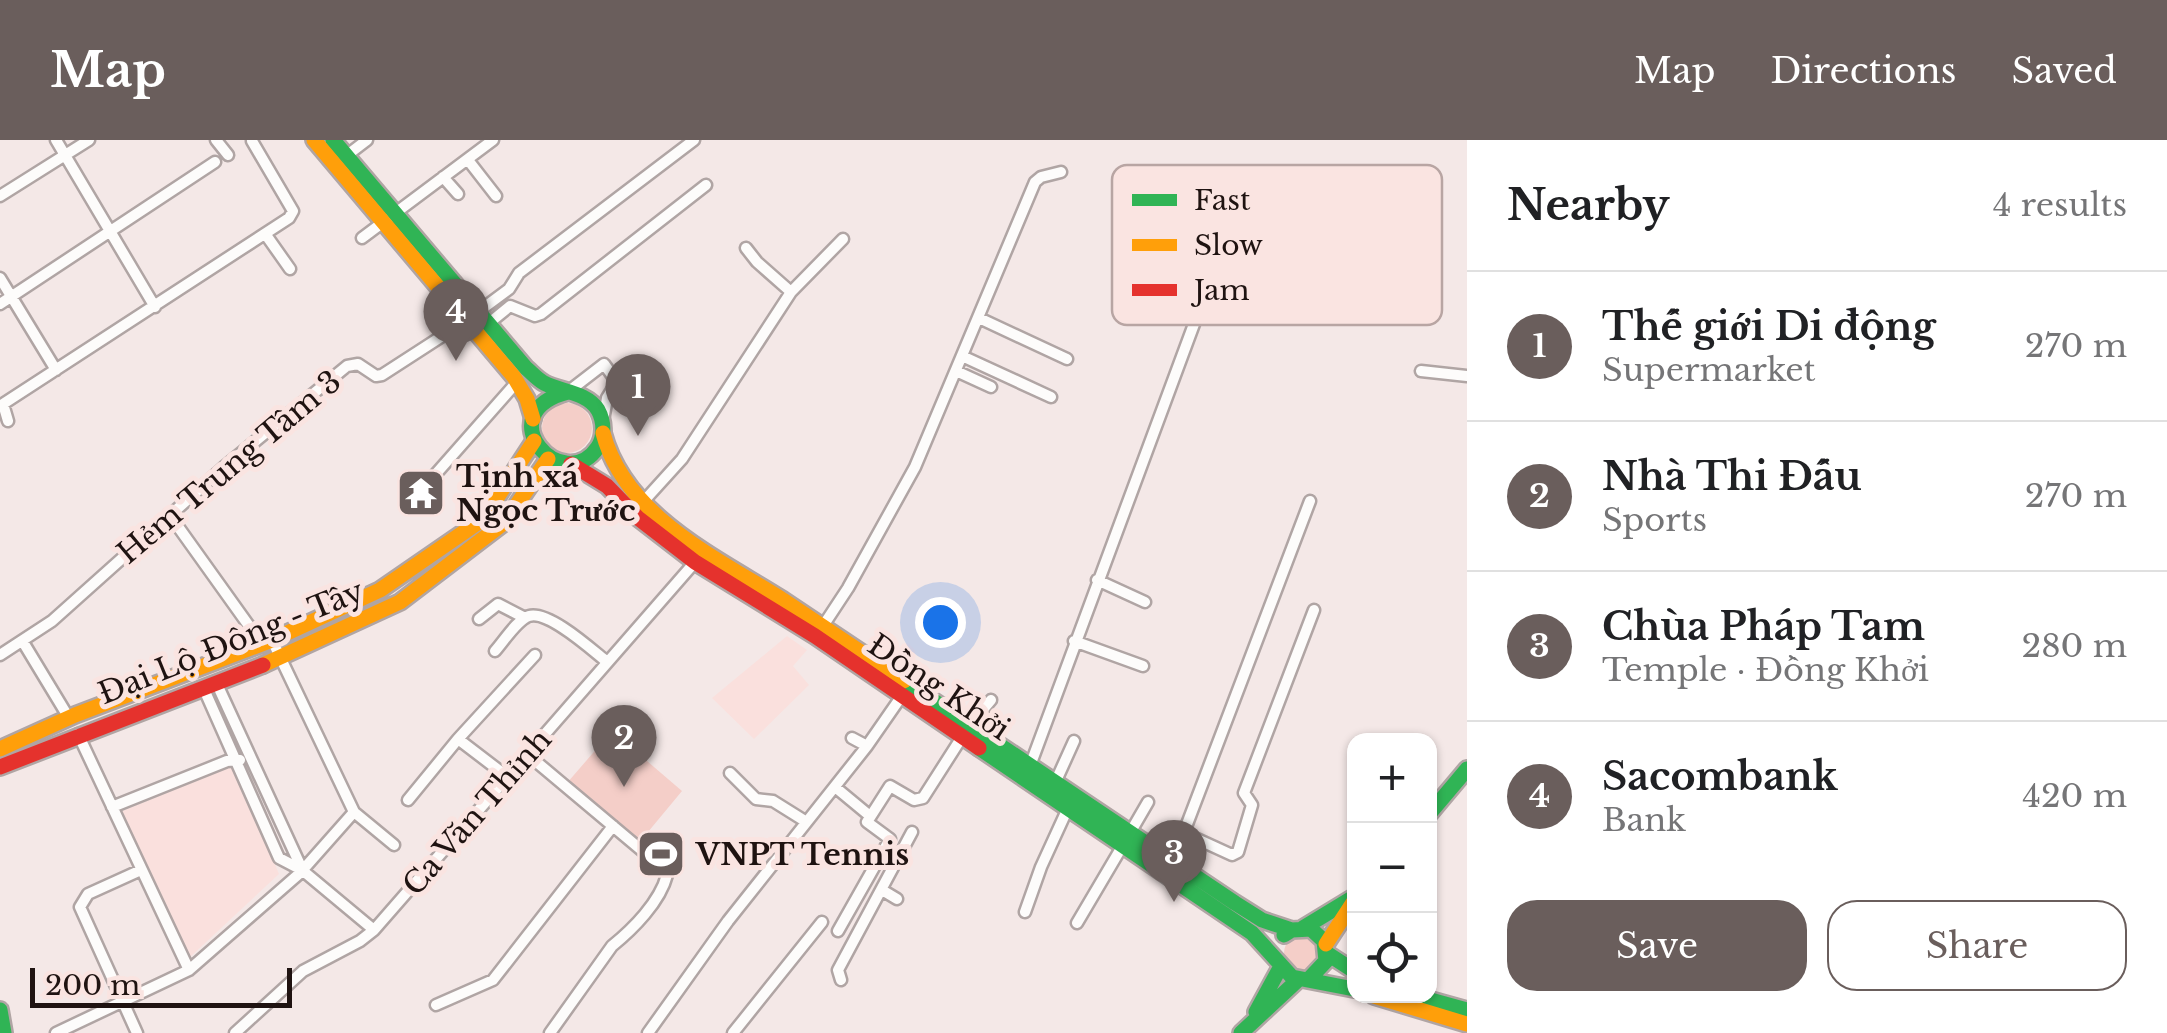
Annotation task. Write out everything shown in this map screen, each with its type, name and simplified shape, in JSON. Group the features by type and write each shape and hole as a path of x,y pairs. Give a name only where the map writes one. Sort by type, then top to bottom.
{"main road":[{"path":"314,140 542,383 591,400 603,427 591,455 570,464 548,458 534,441 528,399 478,318"},
{"path":"333,140 390,217"},
{"path":"532,419 545,400 568,392"},
{"name":"Đồng Khởi","path":"603,427 610,460 643,502 703,551 822,626 1068,808 1172,861 1262,920 1298,929"},
{"name":"Đại Lộ Đông - Tây","path":"0,749 68,718 267,642 380,590 483,520 534,441"},
{"name":"Đại Lộ Đông - Tây","path":"0,767 282,658 400,602 505,522 548,458"},
{"name":"Đồng Khởi","path":"570,464 608,486 652,530 694,562 816,636 900,696 1030,766 1252,933 1278,962"},
{"path":"1437,804 1467,768"},
{"path":"1245,1028 1278,962 1281,938 1347,903"},
{"path":"1245,1028 1304,979 1325,967 1328,949 1347,912"},
{"path":"1298,929 1317,932 1328,949 1347,965"},
{"path":"1278,962 1304,979 1347,987"},
{"path":"1437,1002 1467,1010"},
{"path":"1405,1003 1467,1024"},
{"path":"0,1010 4,1033"}],"street":[{"path":"56,140 156,307"},
{"path":"0,196 89,140"},
{"path":"216,140 228,154"},
{"path":"346,156 367,140"},
{"path":"362,238 494,140"},
{"path":"478,318 509,289 519,273 694,140"},
{"path":"8,420 3,404 266,235 293,211 252,141"},
{"path":"468,160 496,196"},
{"path":"0,304 215,162"},
{"path":"822,626 848,588 915,467 1035,182 1061,172"},
{"path":"442,177 458,194"},
{"path":"478,318 510,306 535,316 541,314 706,184"},
{"path":"266,235 290,269"},
{"path":"643,502 682,458 791,292 842,239"},
{"path":"746,248 791,292"},
{"path":"0,278 56,370"},
{"name":"Hẻm Trung Tâm 3","path":"0,655 52,621 169,514 347,366 358,364 376,376 382,375 478,318"},
{"path":"978,318 1068,359"},
{"path":"1030,766 1193,325"},
{"path":"962,356 1050,397"},
{"path":"568,392 604,364 618,382 606,398 603,427"},
{"path":"1422,370 1467,376"},
{"path":"956,372 992,387"},
{"path":"434,476 517,382"},
{"path":"1172,861 1310,501"},
{"path":"169,514 282,658 354,812 394,845"},
{"name":"Ca Văn Thỉnh","path":"236,1033 302,971 360,942 374,930 694,562"},
{"path":"1097,580 1146,602"},
{"path":"478,619 498,604 525,618"},
{"path":"1184,833 1232,854 1238,852 1252,804 1245,797 1245,788 1314,610"},
{"path":"494,651 525,618 536,616 550,619 606,661"},
{"path":"23,642 68,718"},
{"path":"1074,642 1143,666"},
{"path":"408,800 536,655"},
{"path":"210,685 235,760 278,858 302,870 374,930"},
{"path":"210,685 302,870"},
{"path":"648,1033 745,900 867,746 900,696"},
{"path":"838,930 890,839 867,822 890,786 914,800 923,798 966,731 992,700"},
{"path":"78,734 189,970"},
{"path":"852,738 867,746"},
{"path":"458,739 509,778"},
{"path":"1055,784 1074,741"},
{"path":"527,754 667,875 630,932 611,948 550,1033"},
{"path":"112,807 235,760 250,760"},
{"path":"730,774 756,799 773,800 806,822"},
{"path":"835,787 870,816"},
{"path":"1077,924 1148,802"},
{"path":"1025,912 1068,808"},
{"path":"56,1033 189,970 302,870 354,812"},
{"path":"436,1005 493,980 613,826"},
{"path":"841,980 838,970 912,832"},
{"path":"137,1033 80,907 88,894 141,870"},
{"path":"882,890 897,898"},
{"path":"733,1033 822,922"}],"shaded area":[{"path":"567,403 585,410 592,428 585,446 567,453 549,446 542,428 549,410"},
{"path":"787,636 807,650 793,666 809,685 754,739 712,698"},
{"path":"612,731 682,791 638,844 567,783"},
{"path":"233,765 279,874 188,959 120,812"},
{"path":"1302,935 1315,940 1320,953 1315,966 1302,971 1289,966 1284,953 1289,940"}],"traffic: fast":[{"path":"333,140 526,368 544,383 581,396 598,410 603,428 598,447 583,460 567,463 552,458 539,447 532,432 533,417 544,403 568,392"},
{"path":"904,681 1235,903 1262,920 1292,930"},
{"path":"979,748 1252,933 1292,977 1347,988"},
{"path":"1437,805 1467,769"},
{"path":"1303,928 1347,901"},
{"path":"1284,935 1292,930 1311,929 1324,941 1326,961 1309,979"},
{"path":"1328,954 1347,966"},
{"path":"1256,1012 1280,968"},
{"path":"1241,1033 1299,979"},
{"path":"1437,1002 1467,1010"},
{"path":"0,1010 4,1033"}],"traffic: slow":[{"path":"314,140 514,377 533,419"},
{"path":"603,433 614,462 631,488 676,532 904,681"},
{"path":"0,749 75,715 272,640 380,590 483,519 534,441"},
{"path":"263,665 400,602 505,522 548,459"},
{"path":"1326,944 1347,912"},
{"path":"1397,1003 1467,1024"}],"traffic: jam":[{"path":"571,464 607,486 638,518 695,562 815,636 979,748"},
{"path":"0,767 263,665"}],"place":[{"name":"Sacombank","path":"456,361"},
{"name":"Thế giới Di động","path":"638,436"},
{"name":"Tịnh xá Ngọc Trước","path":"421,493"},
{"name":"Nhà Thi Đấu","path":"624,787"},
{"name":"VNPT Tennis","path":"661,854"},
{"name":"Chùa Pháp Tam","path":"1174,902"}]}
